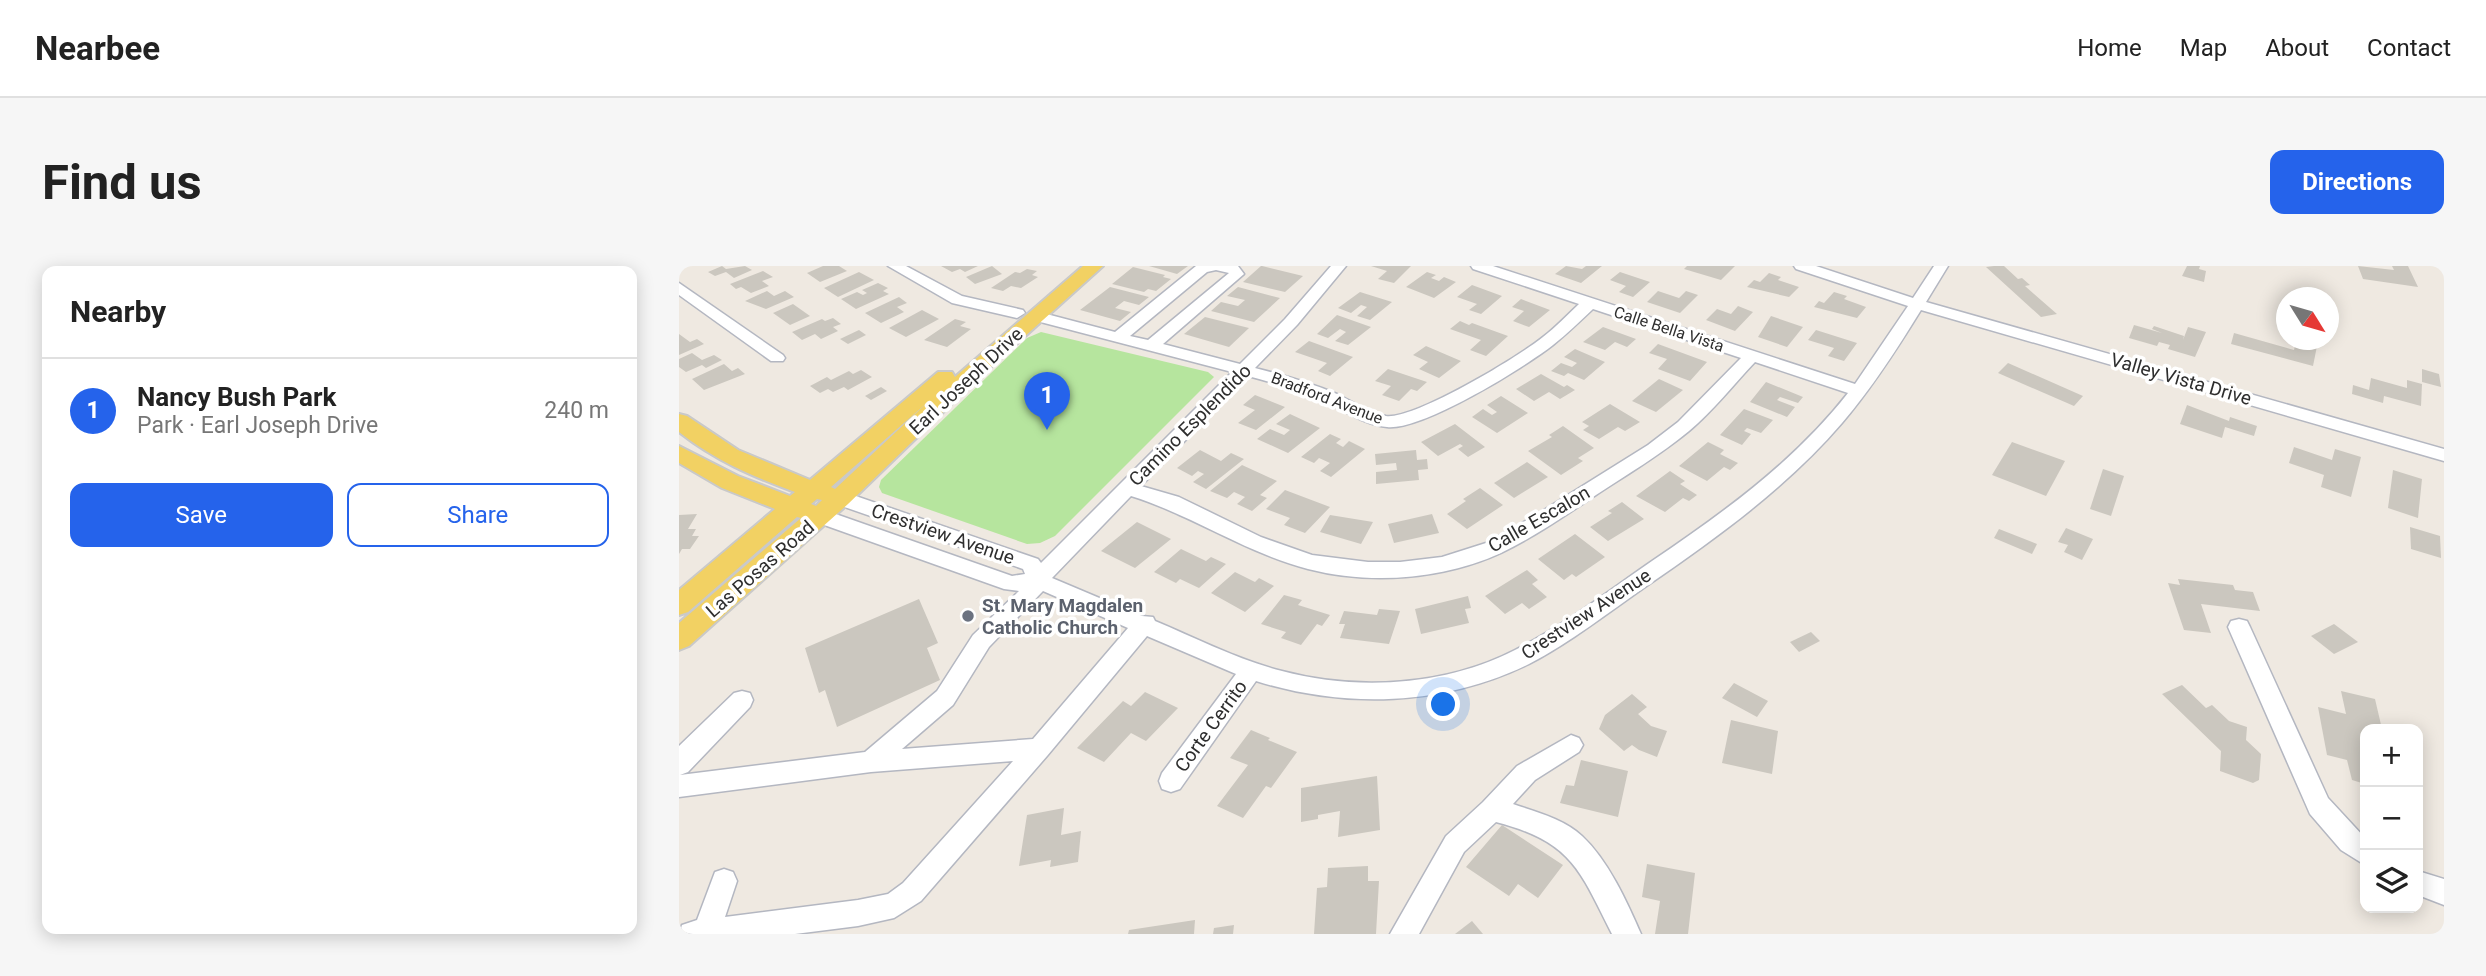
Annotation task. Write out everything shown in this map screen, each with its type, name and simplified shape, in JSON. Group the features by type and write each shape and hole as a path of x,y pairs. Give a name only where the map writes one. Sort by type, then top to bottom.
{"main road":[{"name":"Earl Joseph Drive","path":"840,498 1074,266"},
{"name":"Earl Joseph Drive","path":"813,489 1026,315 1094,266"},
{"path":"679,421 707,443 735,459 840,498"},
{"path":"679,453 713,474 820,516"},
{"name":"Las Posas Road","path":"679,605 813,489"},
{"name":"Las Posas Road","path":"679,639 840,498"}],"street":[{"name":"Bradford Avenue","path":"895,266 957,300 1244,369 1313,390 1377,420 1403,421 1415,417 1527,357 1590,303"},
{"path":"1118,337 1203,268 1216,266"},
{"path":"1151,345 1237,274 1231,267 1221,266"},
{"name":"Camino Esplendido","path":"871,762 945,698 981,641 1299,314 1339,266"},
{"name":"Calle Bella Vista","path":"1478,266 1859,391"},
{"name":"Valley Vista Drive","path":"1801,266 1917,304 2444,455"},
{"name":"Crestview Avenue","path":"820,516 1011,584 1039,580 1145,623 1251,671 1310,687 1385,691 1453,681 1518,659 1568,629 1745,506 1812,445 1859,391 1941,266"},
{"path":"679,288 777,358"},
{"name":"Calle Escalon","path":"1127,488 1173,502 1254,542 1310,562 1368,570 1400,570 1443,565 1493,548 1543,520 1654,449 1684,426 1752,356"},
{"name":"Crestview Avenue","path":"840,498 1031,564 1039,580"},
{"path":"699,933 858,913 894,905 912,892 1039,749 1145,623"},
{"path":"2239,627 2319,806 2350,842 2361,850"},
{"name":"Corte Cerrito","path":"1171,781 1251,671"},
{"path":"679,765 742,700"},
{"path":"1404,934 1455,844 1492,810 1526,773 1570,745"},
{"path":"679,786 871,762 1039,749"},
{"path":"1492,810 1526,819 1572,843 1592,868 1627,934"},
{"path":"699,933 724,881"},
{"path":"2423,885 2444,891"}],"green space":[{"path":"1041,332 1208,372 1214,377 1055,536 1040,543 1027,544 882,493 879,487 881,480 1027,338"}],"building":[{"path":"722,266 726,269 745,266 752,270 734,278 726,272 715,276 708,272"},
{"path":"823,266 839,266 847,271 820,282 807,273"},
{"path":"941,266 978,266 965,272 960,269 952,272"},
{"path":"992,266 1002,274 975,284 966,277"},
{"path":"1149,266 1188,266 1177,274"},
{"path":"1261,266 1303,276 1285,292 1243,282"},
{"path":"1371,266 1411,266 1394,283 1378,279 1387,271"},
{"path":"1566,266 1582,269 1586,266 1602,266 1581,283 1555,274"},
{"path":"1687,266 1735,266 1721,280 1684,269"},
{"path":"2004,266 2018,279 2022,278 2030,285 2025,286 2057,314 2041,317 1986,267"},
{"path":"2187,266 2200,266 2199,269 2206,271 2204,282 2182,276"},
{"path":"2358,266 2394,270 2392,266 2408,266 2418,287 2363,279"},
{"path":"1133,267 1171,279 1156,291 1148,289 1144,292 1112,284"},
{"path":"1027,269 1037,271 1032,275 1038,277 1021,288 1011,286 1003,291 991,288 1015,272 1020,273"},
{"path":"763,271 773,277 762,281 769,286 751,293 741,287 736,289 730,284"},
{"path":"859,272 874,280 838,297 824,288"},
{"path":"1427,272 1436,275 1431,278 1439,281 1444,277 1456,282 1434,298 1406,287"},
{"path":"1620,272 1650,282 1633,297 1619,292 1626,286 1610,280"},
{"path":"1769,273 1781,277 1778,280 1799,287 1789,297 1747,287 1754,280 1760,282"},
{"path":"878,283 888,288 883,291 889,294 856,309 841,299 857,292 863,295 867,293 862,290"},
{"path":"1472,285 1502,296 1481,314 1469,310 1477,304 1457,297"},
{"path":"1110,287 1149,297 1139,305 1124,301 1115,308 1131,312 1120,321 1080,310"},
{"path":"1238,287 1280,298 1254,322 1211,311 1221,302 1238,306 1245,300 1227,296"},
{"path":"767,291 774,296 785,291 794,297 766,309 745,301"},
{"path":"1658,291 1679,298 1686,291 1698,295 1680,313 1647,302"},
{"path":"1360,292 1392,302 1370,320 1357,316 1367,307 1361,305 1351,313 1338,308"},
{"path":"1834,292 1866,307 1857,318 1814,307 1819,301 1824,303"},
{"path":"899,297 907,303 897,307 904,312 881,323 865,313"},
{"path":"1521,299 1550,310 1529,327 1513,321 1524,311 1512,307"},
{"path":"793,304 810,316 790,325 773,313"},
{"path":"1738,306 1753,312 1735,331 1706,320 1717,309 1731,314"},
{"path":"922,310 939,319 906,337 889,328"},
{"path":"1337,315 1371,327 1348,345 1335,341 1346,332 1340,329 1328,338 1317,334"},
{"path":"1771,316 1803,327 1787,347 1758,337"},
{"path":"1205,317 1249,328 1229,347 1184,334"},
{"path":"833,318 841,324 833,327 838,331 821,339 815,334 802,340 792,332 822,319 825,321"},
{"path":"955,319 966,322 960,326 971,329 947,347 924,340"},
{"path":"1460,321 1508,336 1486,356 1470,350 1481,340 1450,329"},
{"path":"2134,325 2162,333 2152,329 2154,326 2184,336 2183,340 2188,327 2206,332 2195,357 2168,349 2170,345 2159,342 2157,346 2129,338"},
{"path":"1603,327 1636,339 1627,347 1615,342 1605,350 1583,342"},
{"path":"859,330 866,335 848,344 840,339"},
{"path":"1816,330 1857,343 1844,361 1828,356 1834,348 1808,340"},
{"path":"2234,333 2276,345 2276,350 2316,350 2313,366 2231,344"},
{"path":"679,334 690,342 697,339 704,344 679,355"},
{"path":"1309,341 1353,357 1330,376 1318,371 1327,363 1295,352"},
{"path":"1658,344 1707,362 1690,381 1658,369 1667,359 1649,353"},
{"path":"1426,346 1461,361 1439,378 1419,369 1428,362 1413,355"},
{"path":"1575,349 1605,362 1584,380 1568,373 1564,376 1551,371 1561,363 1572,367 1577,363 1564,357"},
{"path":"692,353 702,360 714,355 722,360 706,368 702,365 686,372 679,367 679,359"},
{"path":"2008,363 2083,396 2074,406 1998,373"},
{"path":"724,364 732,371 738,368 745,374 704,390 692,379"},
{"path":"1388,369 1427,382 1417,391 1411,389 1399,401 1382,395 1391,386 1375,381"},
{"path":"2422,369 2439,374 2441,387 2422,382"},
{"path":"861,370 872,377 848,390 844,387 833,392 828,389 820,393 810,386 827,377 831,380 849,371 853,374"},
{"path":"1541,374 1575,390 1560,399 1549,392 1534,401 1516,389"},
{"path":"2371,378 2407,388 2407,380 2422,384 2421,406 2384,396 2383,403 2352,394 2353,385 2369,390"},
{"path":"1659,379 1683,390 1656,412 1632,401"},
{"path":"1766,382 1803,397 1798,403 1780,397 1777,400 1795,407 1787,417 1750,402"},
{"path":"881,387 887,391 871,400 865,396"},
{"path":"1255,395 1285,407 1256,430 1238,423 1255,410 1243,405"},
{"path":"1501,396 1528,413 1497,433 1472,417 1483,409 1492,415 1497,412 1487,405"},
{"path":"1610,404 1640,422 1625,431 1618,427 1599,439 1583,430 1589,426 1582,422"},
{"path":"2187,405 2229,421 2230,417 2257,426 2254,436 2225,427 2222,438 2180,424"},
{"path":"1744,409 1773,420 1761,433 1747,428 1744,431 1751,434 1742,445 1720,435"},
{"path":"1290,414 1320,428 1288,453 1257,439 1270,429 1284,435 1290,430 1276,424"},
{"path":"1455,424 1485,447 1468,457 1458,449 1463,446 1460,444 1438,456 1421,442"},
{"path":"1563,426 1594,448 1578,458 1583,461 1561,475 1528,451 1552,437 1549,435"},
{"path":"1330,434 1341,439 1336,443 1343,447 1349,441 1365,449 1331,477 1320,471 1330,463 1319,458 1314,463 1301,457"},
{"path":"1708,442 1724,450 1720,454 1738,463 1730,470 1724,467 1707,481 1679,466"},
{"path":"2012,442 2065,461 2046,496 1992,475"},
{"path":"2294,447 2332,460 2335,449 2361,457 2351,497 2321,487 2324,475 2289,463"},
{"path":"1200,450 1221,461 1231,453 1244,459 1206,489 1193,482 1204,474 1198,471 1192,476 1177,468"},
{"path":"1416,450 1417,460 1427,459 1428,469 1418,470 1419,480 1376,484 1376,472 1397,470 1396,463 1376,465 1375,454"},
{"path":"1527,462 1548,477 1514,498 1494,483"},
{"path":"1242,465 1277,481 1260,495 1267,498 1252,511 1237,504 1245,497 1234,492 1227,498 1210,491"},
{"path":"2103,469 2124,476 2111,516 2090,509"},
{"path":"2393,470 2422,479 2418,518 2388,508"},
{"path":"1670,471 1685,481 1680,484 1697,495 1689,501 1683,498 1665,512 1636,496"},
{"path":"1480,488 1503,505 1467,529 1447,514"},
{"path":"1285,490 1330,507 1305,533 1284,525 1290,518 1266,509"},
{"path":"1622,502 1644,519 1608,541 1590,527 1612,513 1608,511"},
{"path":"697,514 688,529 696,529 692,536 699,536 690,549 682,549 679,554 679,515"},
{"path":"1432,514 1439,533 1394,543 1388,524"},
{"path":"1330,515 1373,522 1361,544 1320,532"},
{"path":"1137,522 1171,539 1135,568 1101,551"},
{"path":"2410,527 2440,536 2441,558 2411,549"},
{"path":"2066,528 2093,539 2082,560 2064,552 2068,545 2058,542"},
{"path":"1999,529 2037,544 2032,554 1994,538"},
{"path":"1575,534 1605,557 1576,577 1572,574 1564,580 1538,559"},
{"path":"1181,549 1206,561 1211,557 1226,564 1199,588 1180,579 1176,583 1154,572"},
{"path":"1527,570 1538,580 1532,584 1547,597 1529,609 1522,603 1505,614 1485,596"},
{"path":"1235,572 1255,582 1259,578 1274,586 1245,612 1211,593"},
{"path":"2178,579 2233,585 2235,590 2253,592 2260,611 2201,604 2211,633 2184,630 2168,583 2180,585"},
{"path":"1284,595 1302,600 1298,605 1330,615 1322,626 1317,624 1301,645 1281,638 1286,632 1261,624"},
{"path":"1468,596 1471,608 1465,609 1469,623 1421,634 1415,609"},
{"path":"919,599 938,643 927,648 940,680 837,727 825,690 819,693 805,648"},
{"path":"1379,609 1400,611 1389,644 1340,638 1345,624 1339,624 1344,611 1377,615"},
{"path":"2334,624 2358,642 2334,654 2311,636"},
{"path":"1811,632 1820,641 1799,652 1790,642"},
{"path":"1734,683 1768,701 1757,717 1722,698"},
{"path":"2182,685 2206,708 2212,705 2229,721 2247,727 2246,740 2261,754 2259,780 2253,783 2220,771 2221,751 2162,694"},
{"path":"2341,691 2375,699 2381,724 2360,724 2360,782 2352,780 2347,760 2327,755 2318,707 2346,714"},
{"path":"1145,692 1178,708 1146,741 1131,733 1104,762 1077,748 1123,701 1131,706"},
{"path":"1632,694 1647,707 1638,714 1651,726 1667,731 1657,757 1632,745 1624,751 1599,729 1605,715"},
{"path":"1731,720 1778,731 1772,774 1722,763"},
{"path":"1251,730 1297,752 1271,788 1266,786 1243,818 1217,806 1248,765 1230,758"},
{"path":"1581,760 1628,771 1618,817 1560,803 1566,785 1574,786"},
{"path":"1377,776 1380,830 1338,837 1340,811 1318,815 1318,819 1301,822 1301,788"},
{"path":"1064,808 1061,835 1081,831 1078,862 1050,867 1051,860 1019,866 1027,815"},
{"path":"1502,825 1563,865 1538,898 1518,884 1509,896 1466,867"},
{"path":"1647,864 1695,873 1688,934 1655,934 1660,901 1642,897"},
{"path":"1368,866 1368,881 1379,881 1376,934 1314,934 1317,888 1327,887 1328,868"},
{"path":"1195,920 1194,934 1128,934 1129,930"},
{"path":"1472,921 1483,934 1455,934"},
{"path":"1234,925 1233,934 1213,934 1214,928"}],"place":[{"name":"Nancy Bush Park","path":"1047,430"},
{"name":"St. Mary Magdalen Catholic Church","path":"968,616"}]}
